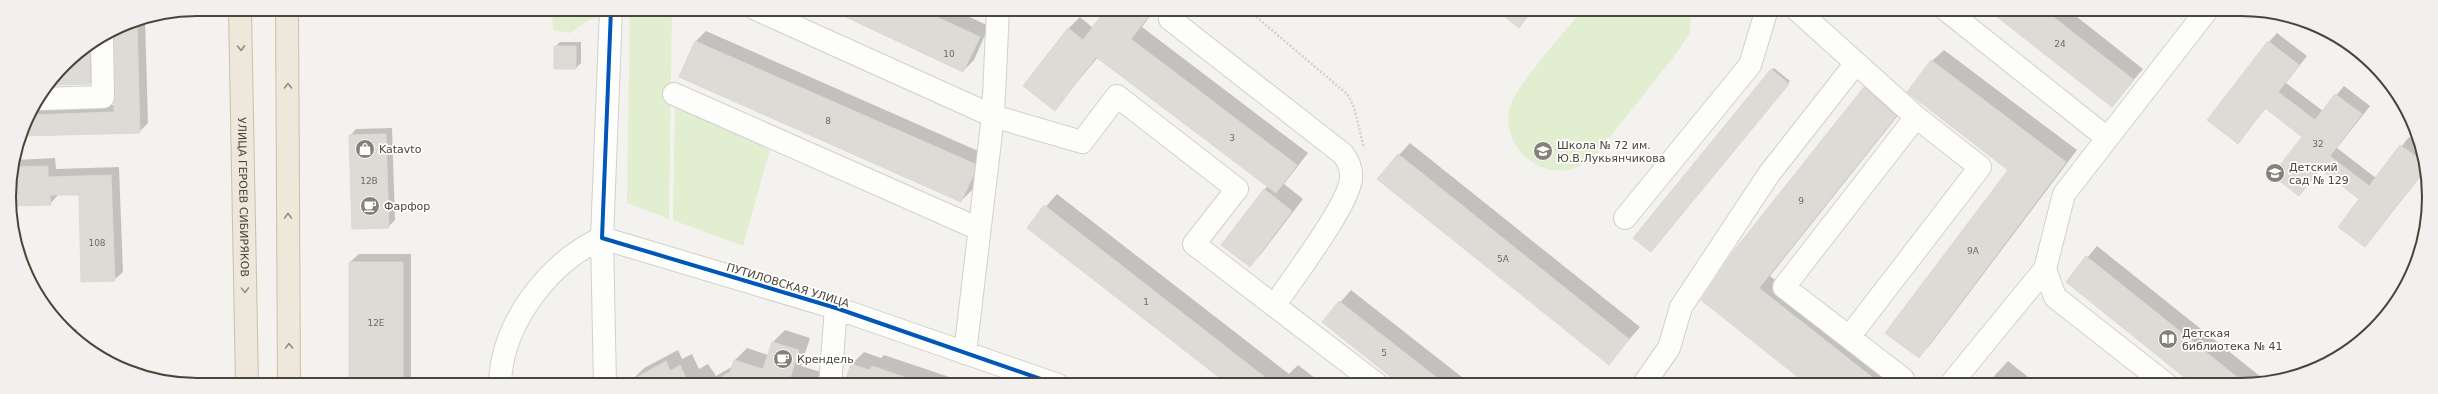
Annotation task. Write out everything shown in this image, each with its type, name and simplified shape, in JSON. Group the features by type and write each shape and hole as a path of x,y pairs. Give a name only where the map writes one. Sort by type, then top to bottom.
{"highway":[{"name":"УЛИЦА ГЕРОЕВ СИБИРЯКОВ","path":"240,16 247,378"},
{"path":"287,16 289,378"}],"street":[{"path":"605,378 602,238 611,16"},
{"path":"772,16 993,116 1082,142 1117,96 1237,189 1194,244 1275,305 1354,377"},
{"path":"965,353 993,116 998,16"},
{"path":"1625,218 1750,64 1765,16"},
{"path":"1804,16 1916,117 1980,167 1849,337"},
{"path":"1954,16 2107,138"},
{"path":"1956,378 2045,269 2064,194 2203,16"},
{"path":"1170,19 1344,154 1351,165 1351,180 1342,204 1275,305"},
{"path":"45,99 103,97 102,43"},
{"path":"1648,378 1669,348 1681,307 1769,174 1856,63"},
{"path":"674,94 979,230"},
{"path":"1902,378 1784,287 1916,117"},
{"path":"500,378 500,367 506,347 525,307 540,286 572,256 602,238"},
{"name":"ПУТИЛОВСКАЯ УЛИЦА","path":"602,238 836,308 1038,378"},
{"path":"2045,269 2055,298 2158,378"},
{"path":"831,378 836,308"}],"path":[{"path":"1255,16 1346,94 1354,107 1364,146 1363,154"}],"green space":[{"path":"552,16 603,16 589,20 570,33 553,30"},
{"path":"630,16 672,16 669,219 627,203"},
{"path":"1577,16 1691,16 1690,32 1679,50 1598,152 1580,166 1567,170 1554,170 1542,167 1531,161 1522,154 1515,144 1510,132 1508,120 1510,107 1521,86"},
{"path":"675,99 772,142 743,246 673,220"}],"building":[{"path":"844,16 935,16 980,37 963,72"},
{"path":"1101,16 1149,16 1131,39 1297,165 1276,193 1096,57 1055,111 1023,86 1068,28 1083,40"},
{"path":"1504,16 1528,16 1519,28"},
{"path":"1996,16 2052,16 2134,80 2112,107"},
{"path":"137,27 140,133 27,136 36,115 114,112 113,37"},
{"path":"695,41 975,164 974,174 961,202 679,77"},
{"path":"2268,41 2299,65 2278,92 2315,120 2335,94 2362,114 2330,156 2369,186 2400,145 2418,158 2420,176 2365,247 2338,227 2359,199 2320,169 2299,196 2272,175 2302,137 2265,108 2238,144 2207,120"},
{"path":"554,46 576,46 576,69 554,69"},
{"path":"90,51 90,84 55,85 69,69"},
{"path":"1931,60 2066,162 1919,358 1885,333 2008,170 1907,92"},
{"path":"1771,69 1789,84 1651,252 1633,238"},
{"path":"1864,87 1896,116 1759,288 1873,378 1799,378 1701,300 1732,253"},
{"path":"386,134 389,228 352,229 349,135"},
{"path":"1398,154 1629,339 1609,365 1377,179"},
{"path":"48,166 48,177 111,175 115,281 81,282 79,195 50,195 51,205 16,206 16,185 19,167"},
{"path":"1264,189 1292,211 1250,267 1221,245"},
{"path":"1044,205 1266,378 1220,378 1027,228"},
{"path":"2086,256 2238,378 2185,378 2066,282"},
{"path":"349,262 403,262 403,378 349,378"},
{"path":"1339,301 1437,378 1392,378 1322,322"},
{"path":"772,342 799,350 790,378 720,378 730,372 734,360 763,369"},
{"path":"666,361 670,371 680,365 686,378 636,378"},
{"path":"851,364 870,370 872,366 907,378 846,378"}],"cycle path":[{"path":"611,16 602,238 836,308 1038,378"}],"place":[{"name":"Katavto","path":"365,149"},
{"name":"Школа № 72 им. Ю.В.Лукьянчикова","path":"1543,151"},
{"name":"Детский сад № 129","path":"2275,173"},
{"name":"Фарфор","path":"370,206"},
{"name":"Детская библиотека № 41","path":"2168,339"},
{"name":"Крендель","path":"783,359"}]}
